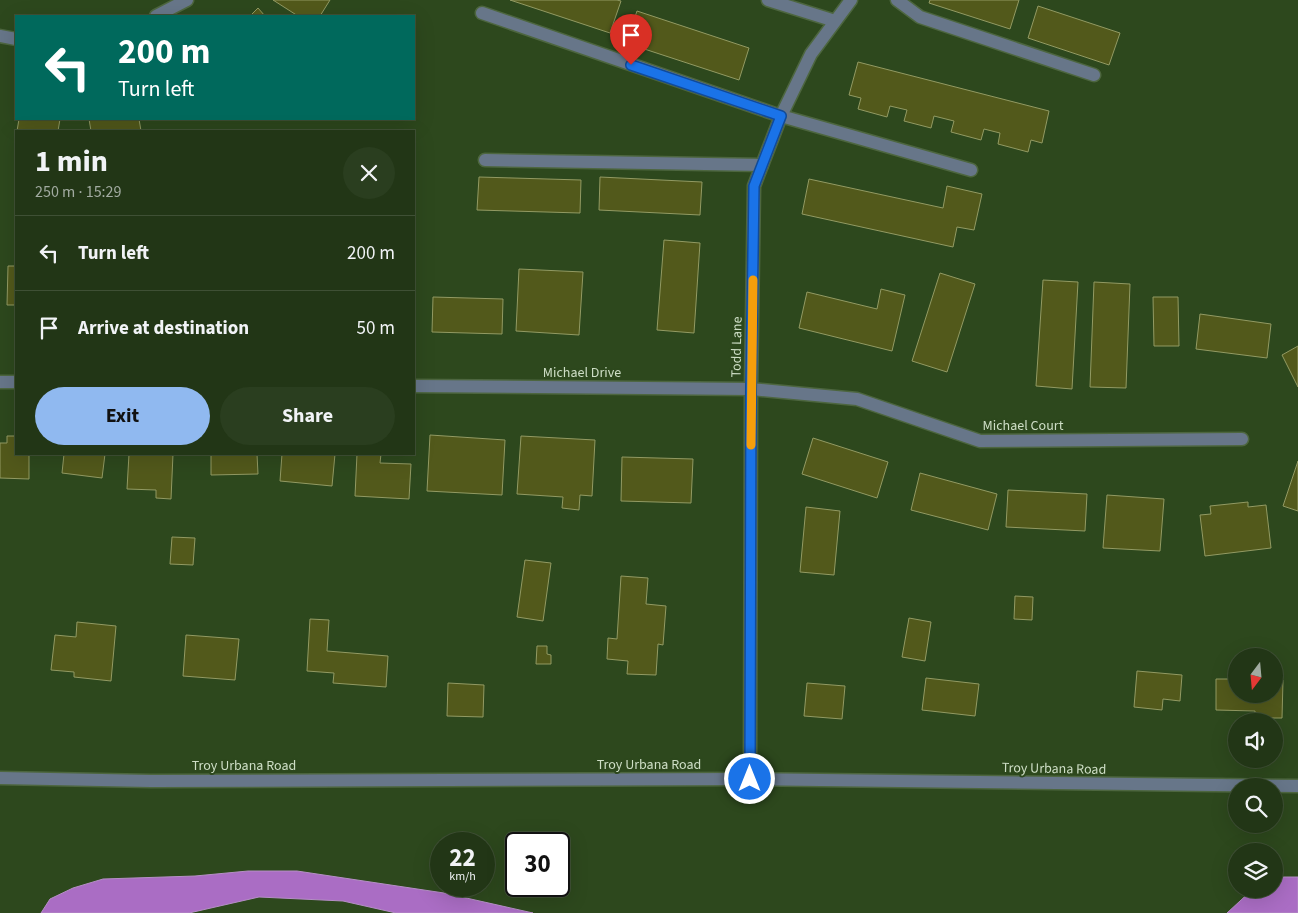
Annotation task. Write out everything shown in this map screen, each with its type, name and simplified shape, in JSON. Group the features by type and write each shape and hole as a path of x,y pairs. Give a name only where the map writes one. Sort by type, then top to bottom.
{"street":[{"path":"158,15 187,0"},
{"path":"768,0 835,21"},
{"name":"Todd Lane","path":"750,779 751,389 754,186 781,116 811,54 851,0"},
{"path":"897,0 920,17 1094,75"},
{"path":"482,13 781,116 971,170"},
{"path":"0,36 15,39"},
{"path":"485,160 762,165"},
{"path":"0,382 15,382"},
{"name":"Michael Drive","path":"415,386 751,389"},
{"name":"Michael Court","path":"751,389 857,399 980,441 1242,439"},
{"name":"Troy Urbana Road","path":"0,778 151,781 750,779 1298,786"}],"shaded area":[{"path":"248,871 297,871 430,891 430,897 462,897 533,913 396,913 343,901 259,897 189,913 41,913 50,899 73,888 103,879 195,876"},
{"path":"1283,877 1298,877 1298,913 1227,913 1243,898 1283,898"}],"building":[{"path":"273,0 330,0 321,15 296,15"},
{"path":"510,0 617,0 621,1 610,33"},
{"path":"930,0 1019,0 1010,29 929,3"},
{"path":"1038,6 1120,33 1109,65 1028,38"},
{"path":"258,8 264,15 251,15"},
{"path":"637,11 749,48 739,80 626,43"},
{"path":"858,62 1049,111 1042,143 1031,140 1028,152 998,144 1000,133 984,129 981,140 951,132 954,121 934,116 931,128 904,121 907,110 890,106 887,117 858,109 861,98 849,95"},
{"path":"19,120 60,120 58,130 17,130"},
{"path":"89,120 139,120 141,130 91,130"},
{"path":"479,177 581,180 580,213 477,210"},
{"path":"600,177 702,182 700,215 599,210"},
{"path":"809,179 943,208 947,186 982,194 974,230 957,227 953,247 802,214"},
{"path":"664,240 700,243 694,333 657,330"},
{"path":"8,266 15,266 15,305 7,305"},
{"path":"519,269 583,272 579,335 516,331"},
{"path":"940,273 975,284 947,372 912,361"},
{"path":"1043,280 1078,282 1072,389 1036,386"},
{"path":"1094,282 1130,284 1126,388 1090,387"},
{"path":"881,289 905,295 892,351 799,328 807,292 877,309"},
{"path":"433,297 503,299 502,334 432,332"},
{"path":"1153,297 1178,297 1179,346 1154,346"},
{"path":"1200,314 1271,324 1267,358 1196,349"},
{"path":"1298,346 1298,387 1282,355"},
{"path":"430,435 505,440 502,495 427,491"},
{"path":"7,436 15,436 15,455 29,455 29,479 0,478 0,443 7,443"},
{"path":"521,436 595,440 592,496 580,495 579,510 562,508 563,497 517,494"},
{"path":"813,438 888,462 877,498 802,474"},
{"path":"64,455 105,455 102,478 62,473"},
{"path":"129,455 173,455 171,499 156,498 156,490 127,489"},
{"path":"211,455 257,455 258,474 211,475"},
{"path":"282,455 335,455 332,486 280,481"},
{"path":"357,455 381,455 380,463 411,464 409,499 355,496"},
{"path":"622,457 693,459 691,503 621,501"},
{"path":"1298,461 1298,511 1283,506"},
{"path":"920,473 997,494 988,530 911,510"},
{"path":"1008,490 1087,494 1085,531 1006,527"},
{"path":"1107,495 1164,499 1160,551 1103,548"},
{"path":"1248,502 1248,507 1266,505 1271,548 1205,556 1200,515 1211,514 1210,506"},
{"path":"806,507 840,511 834,575 800,572"},
{"path":"172,537 195,538 193,565 170,564"},
{"path":"525,560 551,563 543,621 517,617"},
{"path":"621,576 648,578 646,604 666,606 663,645 658,644 656,675 627,674 628,661 607,659 608,638 617,639"},
{"path":"1015,596 1033,597 1032,620 1014,619"},
{"path":"909,618 931,622 925,661 902,657"},
{"path":"310,619 329,620 327,651 388,656 386,687 333,683 334,673 307,671"},
{"path":"77,622 116,626 111,681 74,677 74,672 51,670 55,635 76,637"},
{"path":"186,635 239,639 235,680 183,676"},
{"path":"537,646 547,646 547,654 551,655 551,664 536,664"},
{"path":"1137,671 1182,675 1180,701 1163,699 1162,710 1134,707"},
{"path":"926,678 979,684 975,716 922,710"},
{"path":"1216,679 1228,679 1228,703 1282,703 1282,713 1216,710"},
{"path":"448,683 484,685 483,717 447,716"},
{"path":"807,683 845,686 842,719 804,716"}],"slow traffic":[{"path":"751,445 753,280"}],"route":[{"path":"631,65 781,116 754,186 751,389 750,779"}]}
